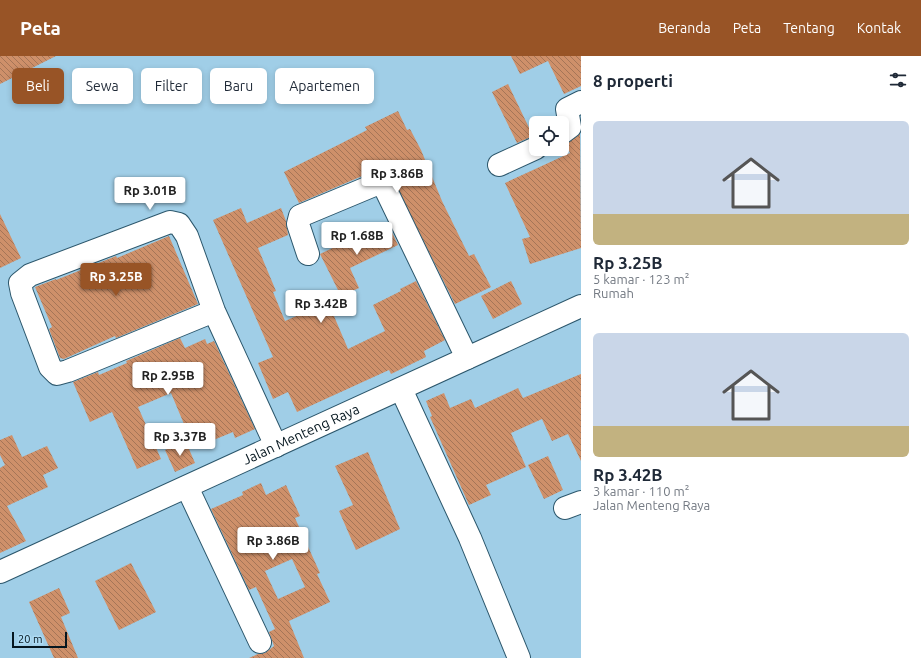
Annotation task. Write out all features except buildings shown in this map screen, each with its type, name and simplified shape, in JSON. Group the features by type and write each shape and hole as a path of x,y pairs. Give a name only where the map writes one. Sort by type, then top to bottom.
{"street":[{"path":"568,116 567,109 581,102"},
{"path":"499,165 529,151"},
{"path":"308,254 298,224 300,216 379,183 383,184 467,358"},
{"path":"214,311 68,371 57,374 50,367 22,294 20,283 30,275 170,222 175,222 183,228 187,236 214,311 276,446"},
{"name":"Jalan Menteng Raya","path":"0,572 581,306"},
{"path":"401,389 470,538 519,658"},
{"path":"187,487 260,642"}]}
